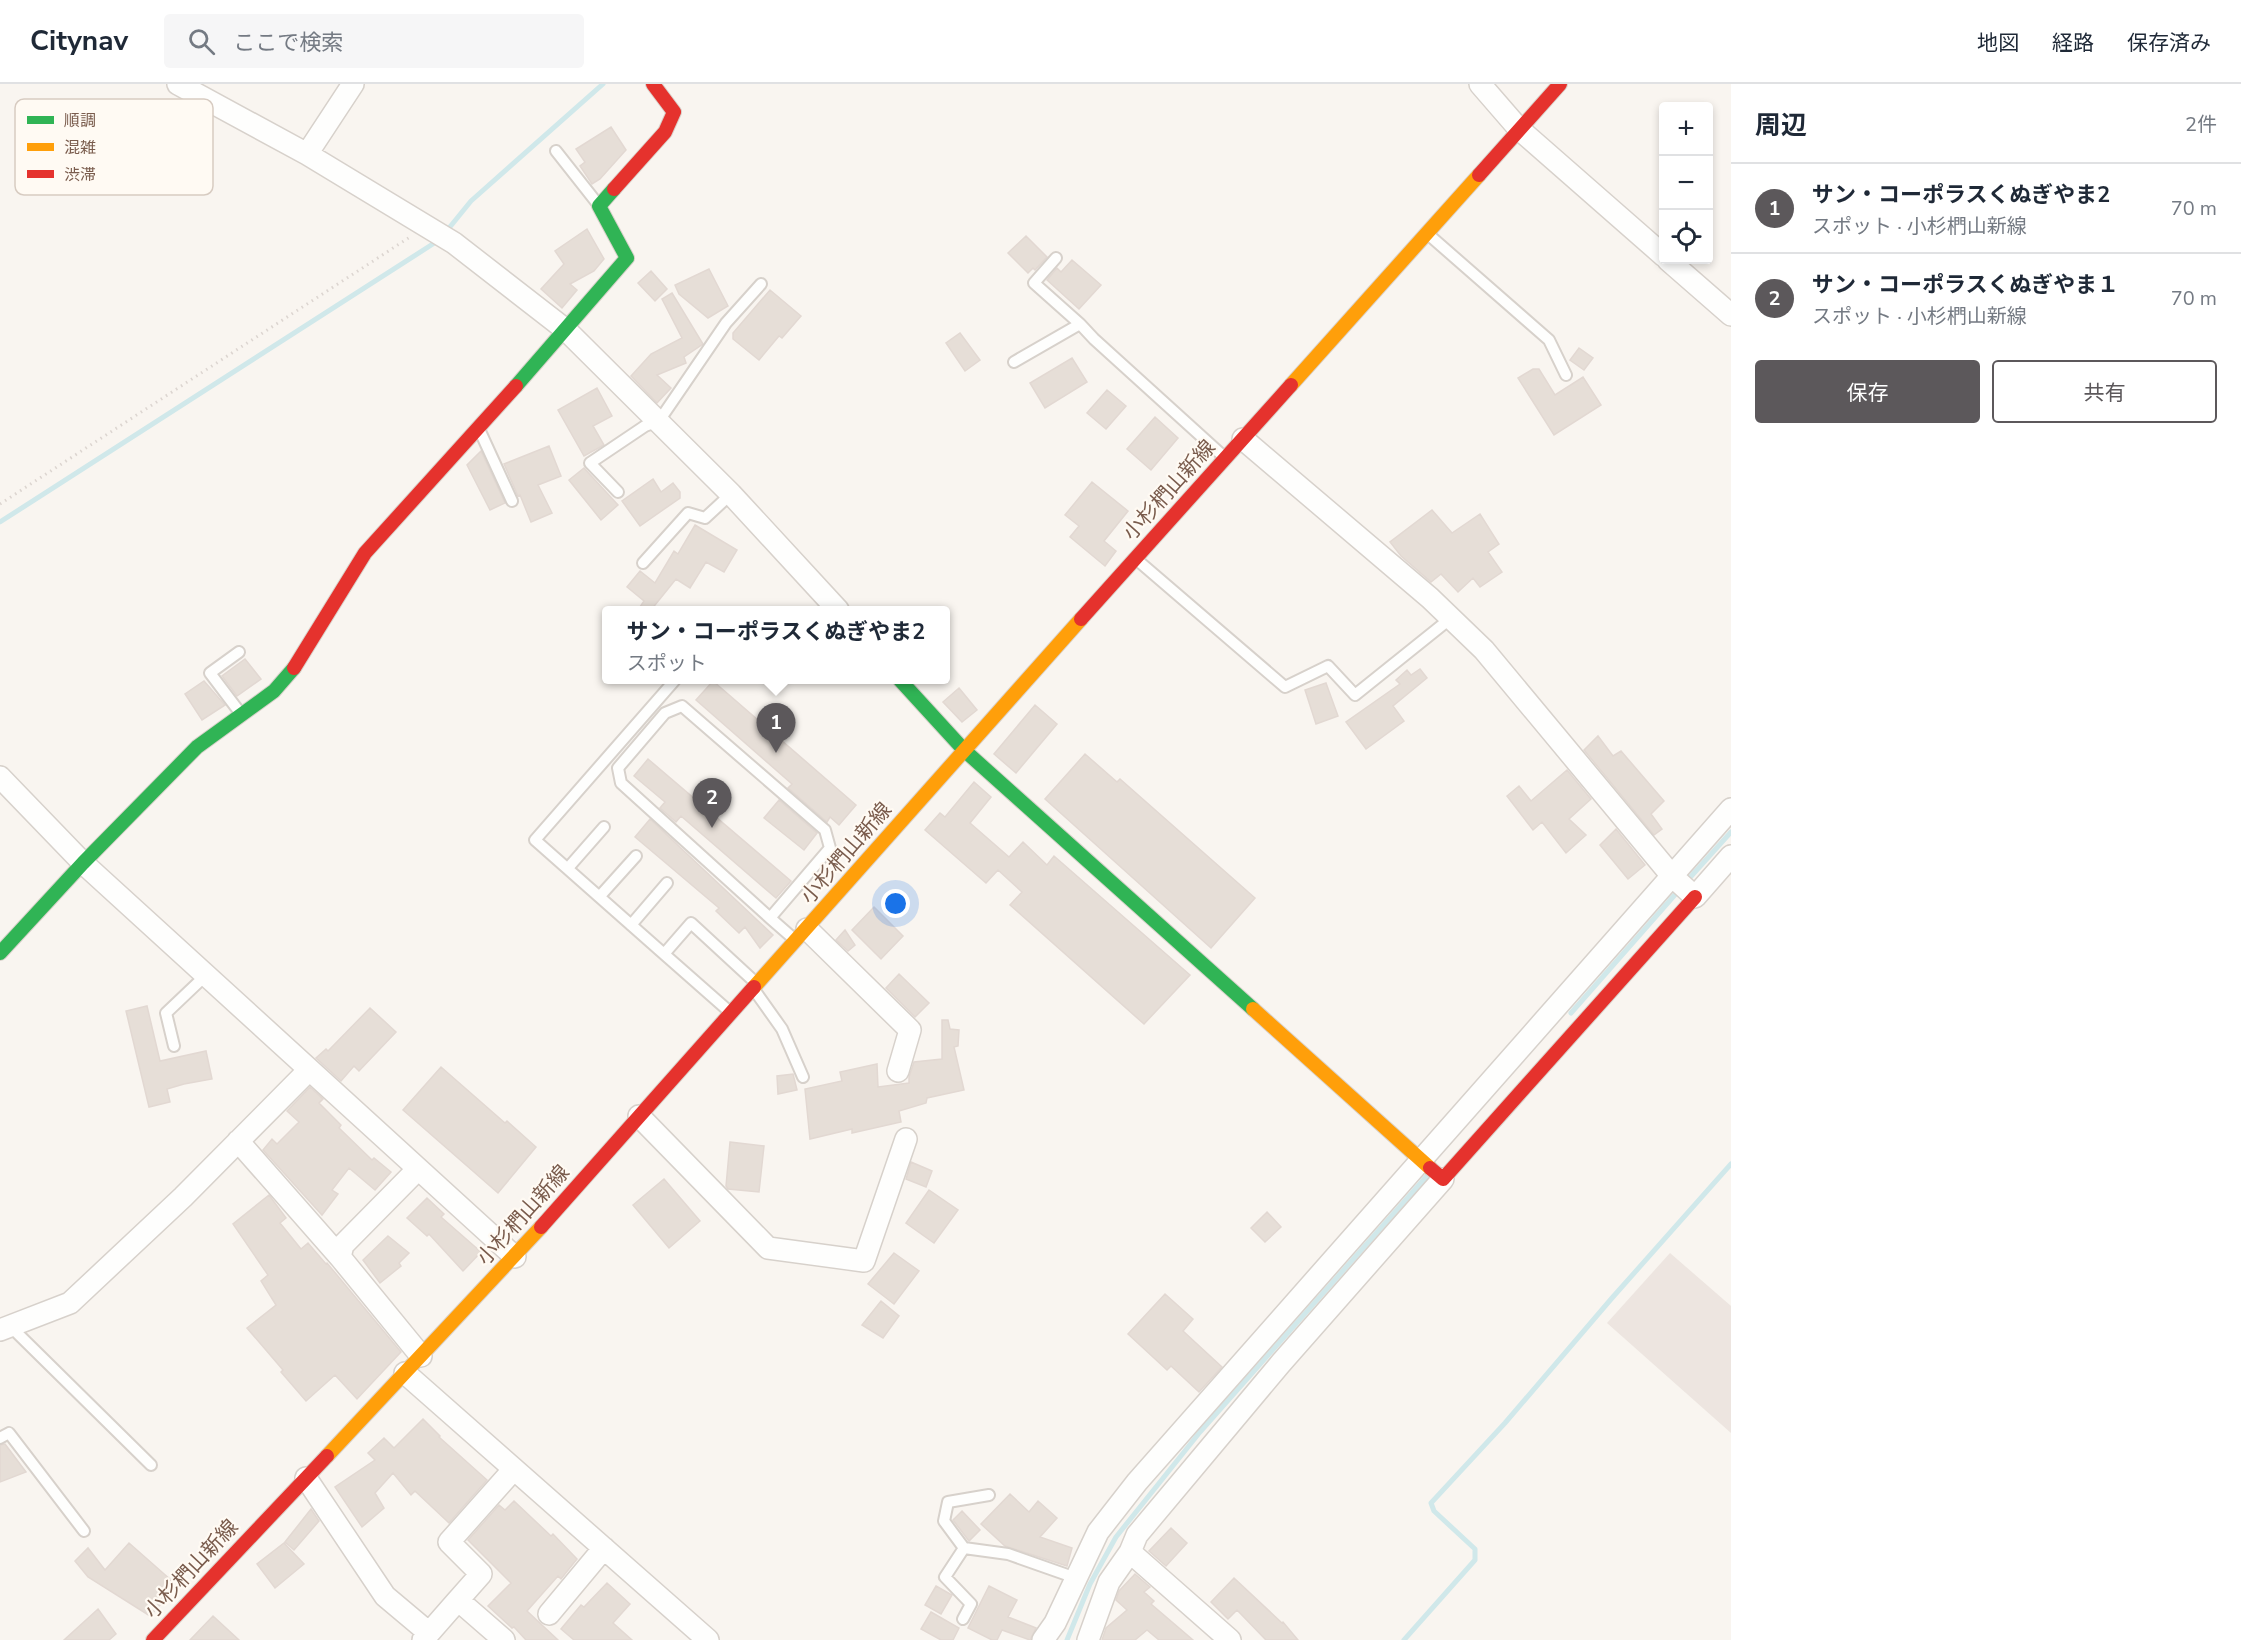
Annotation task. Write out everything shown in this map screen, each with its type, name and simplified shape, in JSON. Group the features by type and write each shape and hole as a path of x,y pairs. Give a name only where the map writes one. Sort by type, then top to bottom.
{"street":[{"path":"178,84 206,99"},
{"path":"307,154 353,84"},
{"path":"0,953 83,863 196,747 274,691 297,664 365,553 477,426 566,330 627,258 599,206 665,132 674,112 653,84"},
{"path":"1480,84 1519,129 1659,252"},
{"name":"小杉椚山新線","path":"153,1640 515,1257 964,750 1560,84"},
{"path":"213,103 307,154 454,243 566,330 731,494 834,606"},
{"path":"1673,264 1731,315"},
{"path":"1243,439 1422,590 1484,650 1672,876 1695,897"},
{"path":"904,684 964,750 1443,1179"},
{"path":"0,777 83,863 515,1257"},
{"path":"1043,1640 1055,1623 1098,1532 1137,1482 1731,808"},
{"path":"1088,1640 1108,1581 1130,1552 1137,1536 1281,1363 1731,856"},
{"path":"802,935 910,1030 898,1071"},
{"path":"5,1328 69,1303 183,1197 309,1070"},
{"path":"639,1116 768,1248 864,1261 906,1139"},
{"path":"238,1141 340,1257 421,1356"},
{"path":"340,1257 342,1245 418,1169"},
{"path":"405,1373 708,1640"},
{"path":"306,1478 385,1596 426,1636 481,1574 449,1542 514,1469"},
{"path":"549,1614 604,1548"},
{"path":"1130,1552 1230,1640"},
{"path":"458,1600 504,1640"}],"lane":[{"path":"556,151 599,206"},
{"path":"1426,233 1550,340 1566,375"},
{"path":"1056,258 1034,283 1226,458"},
{"path":"618,492 590,463 645,426 659,421 726,323 762,284"},
{"path":"1014,362 1080,324"},
{"path":"477,426 512,501"},
{"path":"643,563 688,513 705,518 731,494"},
{"path":"1136,559 1285,687 1328,666 1355,695 1451,618"},
{"path":"239,652 210,673 241,714"},
{"path":"672,684 535,840 731,1013"},
{"path":"770,918 830,848 825,830 682,706 665,713 618,768 621,783 770,918 802,935"},
{"path":"568,868 604,827"},
{"path":"600,896 636,856"},
{"path":"632,925 667,883"},
{"path":"664,954 691,922 754,986 782,1029 802,1077"},
{"path":"174,1046 166,1013 206,975"},
{"path":"5,1328 152,1465"},
{"path":"0,1438 9,1433 84,1532"},
{"path":"989,1495 948,1502 944,1521 964,1548 1008,1554 1076,1578"},
{"path":"963,1618 971,1604 945,1576 964,1548"}],"path":[{"path":"0,504 427,227"}],"shaded area":[{"path":"1670,1253 1731,1306 1731,1433 1607,1323"}],"building":[{"path":"611,127 626,150 600,179 592,184 580,166 585,162 576,149"},
{"path":"587,229 604,259 594,271 570,284 577,290 562,308 541,289 564,264 555,251"},
{"path":"1026,236 1047,257 1035,270 1033,268 1028,273 1008,253"},
{"path":"1072,260 1101,285 1079,309 1047,280 1057,268 1061,272"},
{"path":"709,269 728,306 708,318 679,294 675,285"},
{"path":"651,271 667,289 655,301 638,283"},
{"path":"770,290 801,316 782,338 779,336 759,360 733,339 733,333"},
{"path":"672,293 703,344 684,357 686,363 657,375 671,388 657,403 631,376 651,354 682,338 662,299"},
{"path":"960,333 980,360 965,371 946,343"},
{"path":"1579,348 1593,358 1584,370 1570,360"},
{"path":"1072,358 1087,382 1045,408 1030,383"},
{"path":"1533,369 1539,369 1555,395 1583,377 1601,405 1554,435 1518,378"},
{"path":"597,388 612,416 593,426 604,445 584,456 558,410"},
{"path":"1107,390 1126,406 1106,429 1087,413"},
{"path":"1155,417 1178,438 1151,470 1127,449"},
{"path":"549,446 561,476 538,485 552,513 531,522 504,464"},
{"path":"481,451 505,503 490,510 467,465"},
{"path":"584,468 618,505 601,520 569,480"},
{"path":"653,479 661,492 673,483 680,492 680,498 640,526 622,501"},
{"path":"1092,482 1128,511 1104,541 1116,551 1105,566 1070,537 1079,526 1065,515"},
{"path":"1432,510 1452,533 1480,514 1499,544 1488,552 1502,572 1480,587 1473,578 1458,592 1441,574 1431,582 1401,556 1390,542"},
{"path":"695,525 737,550 724,572 706,562 690,588 676,579 654,606 641,606 644,601 627,587 640,571 655,583 674,551 678,554"},
{"path":"245,659 261,679 237,696 222,676"},
{"path":"1420,669 1427,678 1393,706 1404,721 1366,749 1346,722 1400,684 1396,680 1407,670 1411,675"},
{"path":"204,681 225,705 202,720 185,694"},
{"path":"1326,683 1338,716 1316,724 1305,690"},
{"path":"710,684 716,684 856,805 839,825 830,817 827,822 788,788 792,784 696,700"},
{"path":"959,688 977,710 962,722 943,702"},
{"path":"1035,705 1057,724 1016,773 994,754"},
{"path":"1598,736 1613,756 1621,751 1664,801 1651,814 1662,829 1654,835 1584,750"},
{"path":"1085,754 1117,782 1120,779 1255,898 1211,948 1045,799"},
{"path":"648,759 791,881 776,898 681,816 676,822 660,808 665,802 634,776"},
{"path":"1567,770 1591,799 1569,819 1586,835 1566,853 1542,822 1533,830 1507,796 1519,786 1531,801"},
{"path":"974,782 991,797 970,823 1009,857 1023,842 1047,865 1054,856 1190,975 1144,1024 1010,905 1022,892 998,870 986,883 925,830 940,813 945,817"},
{"path":"779,800 817,833 804,850 764,818"},
{"path":"650,819 773,935 760,948 745,927 739,933 716,911 719,908 635,837"},
{"path":"1616,829 1645,865 1628,879 1600,845"},
{"path":"874,907 903,936 881,959 852,930"},
{"path":"845,930 855,945 848,951 836,940"},
{"path":"899,974 929,1003 915,1017 886,988"},
{"path":"147,1006 160,1061 206,1051 212,1079 167,1089 170,1102 149,1107 126,1011"},
{"path":"370,1008 396,1032 359,1071 354,1066 341,1081 316,1058 326,1049 328,1051"},
{"path":"942,1020 948,1020 950,1029 959,1030 958,1046 954,1047 964,1090 927,1098 926,1103 899,1111 901,1122 852,1133 852,1129 810,1139 805,1089 842,1081 840,1072 877,1064 878,1087 909,1083 914,1062 942,1059"},
{"path":"441,1067 536,1147 498,1193 403,1110"},
{"path":"793,1074 797,1090 778,1094 777,1076"},
{"path":"310,1087 323,1099 319,1103 341,1125 339,1128 372,1160 374,1158 391,1172 375,1190 349,1168 332,1190 338,1194 322,1215 263,1150 272,1139 277,1144 299,1122 287,1111"},
{"path":"730,1142 764,1146 759,1192 728,1189 726,1186"},
{"path":"911,1162 932,1171 926,1187 906,1179"},
{"path":"664,1179 700,1221 669,1248 633,1205"},
{"path":"929,1190 958,1210 934,1243 906,1223"},
{"path":"269,1195 286,1218 280,1223 301,1249 308,1243 401,1352 357,1399 335,1375 306,1401 247,1328 276,1305 261,1281 268,1275 233,1224"},
{"path":"427,1198 444,1214 441,1217 481,1252 463,1271 429,1234 427,1236 407,1218"},
{"path":"1267,1212 1281,1227 1265,1242 1251,1228"},
{"path":"388,1236 409,1253 399,1263 401,1266 380,1283 363,1260"},
{"path":"894,1253 919,1271 894,1304 868,1284"},
{"path":"1165,1294 1193,1319 1183,1331 1222,1367 1199,1392 1171,1366 1167,1370 1128,1334"},
{"path":"881,1301 899,1316 883,1338 862,1325"},
{"path":"423,1419 439,1437 487,1480 449,1523 415,1491 411,1495 393,1473 375,1493 384,1508 362,1527 335,1487 375,1460 368,1453 384,1438 394,1448"},
{"path":"5,1444 26,1472 0,1482 0,1445"},
{"path":"1010,1494 1029,1512 1038,1501 1057,1518 1040,1537 1072,1548 1067,1566 1005,1546 981,1524"},
{"path":"514,1501 551,1536 553,1534 577,1559 561,1579 558,1576 527,1611 558,1640 526,1640 488,1606 511,1583 468,1540 499,1505 505,1510"},
{"path":"311,1509 319,1521 294,1550 285,1542"},
{"path":"962,1511 980,1530 969,1541 953,1520"},
{"path":"1171,1528 1187,1543 1166,1566 1149,1551"},
{"path":"129,1543 171,1580 163,1590 168,1596 150,1616 88,1577 75,1561 88,1548 105,1570"},
{"path":"284,1543 304,1564 275,1588 257,1564"},
{"path":"1135,1574 1150,1587 1144,1592 1154,1601 1151,1604 1193,1640 1159,1640 1147,1630 1135,1640 1102,1640 1106,1628 1127,1610 1116,1600 1119,1591"},
{"path":"1234,1578 1283,1622 1298,1640 1266,1640 1237,1610 1228,1619 1211,1602"},
{"path":"607,1583 630,1604 613,1623 632,1640 574,1640 561,1629 581,1605 584,1607"},
{"path":"936,1586 952,1595 941,1614 925,1605"},
{"path":"989,1586 1017,1600 1008,1617 1036,1628 1030,1640 1002,1630 997,1640 992,1640 968,1628"},
{"path":"98,1609 116,1634 109,1640 64,1640"},
{"path":"931,1612 959,1628 953,1640 941,1640 921,1629"},
{"path":"213,1616 239,1640 190,1640"}],"waterway":[{"path":"445,233 471,201 603,84"},
{"path":"0,522 439,240"},
{"path":"1686,882 1731,832"},
{"path":"1571,1013 1680,889"},
{"path":"1404,1640 1475,1560 1475,1549 1434,1511 1431,1503 1505,1423 1731,1164"},
{"path":"1067,1640 1090,1584 1116,1537 1200,1432 1426,1177"}],"traffic: fast":[{"path":"516,386 627,258 599,206 614,189"},
{"path":"0,953 83,863 197,747 274,691 294,668"},
{"path":"904,684 964,750 1253,1009"}],"traffic: slow":[{"path":"1291,385 1479,175"},
{"path":"754,987 1081,619"},
{"path":"1253,1009 1430,1168"},
{"path":"327,1456 541,1227"}],"traffic: jam":[{"path":"614,189 665,132 674,112 653,84"},
{"path":"1479,175 1560,84"},
{"path":"1081,619 1291,385"},
{"path":"294,668 365,553 516,386"},
{"path":"1430,1168 1443,1179 1695,897"},
{"path":"541,1227 754,987"},
{"path":"153,1640 327,1456"}],"place":[{"name":"サン・コーポラスくぬぎやま2","path":"776,753"},
{"name":"サン・コーポラスくぬぎやま１","path":"712,828"}]}
